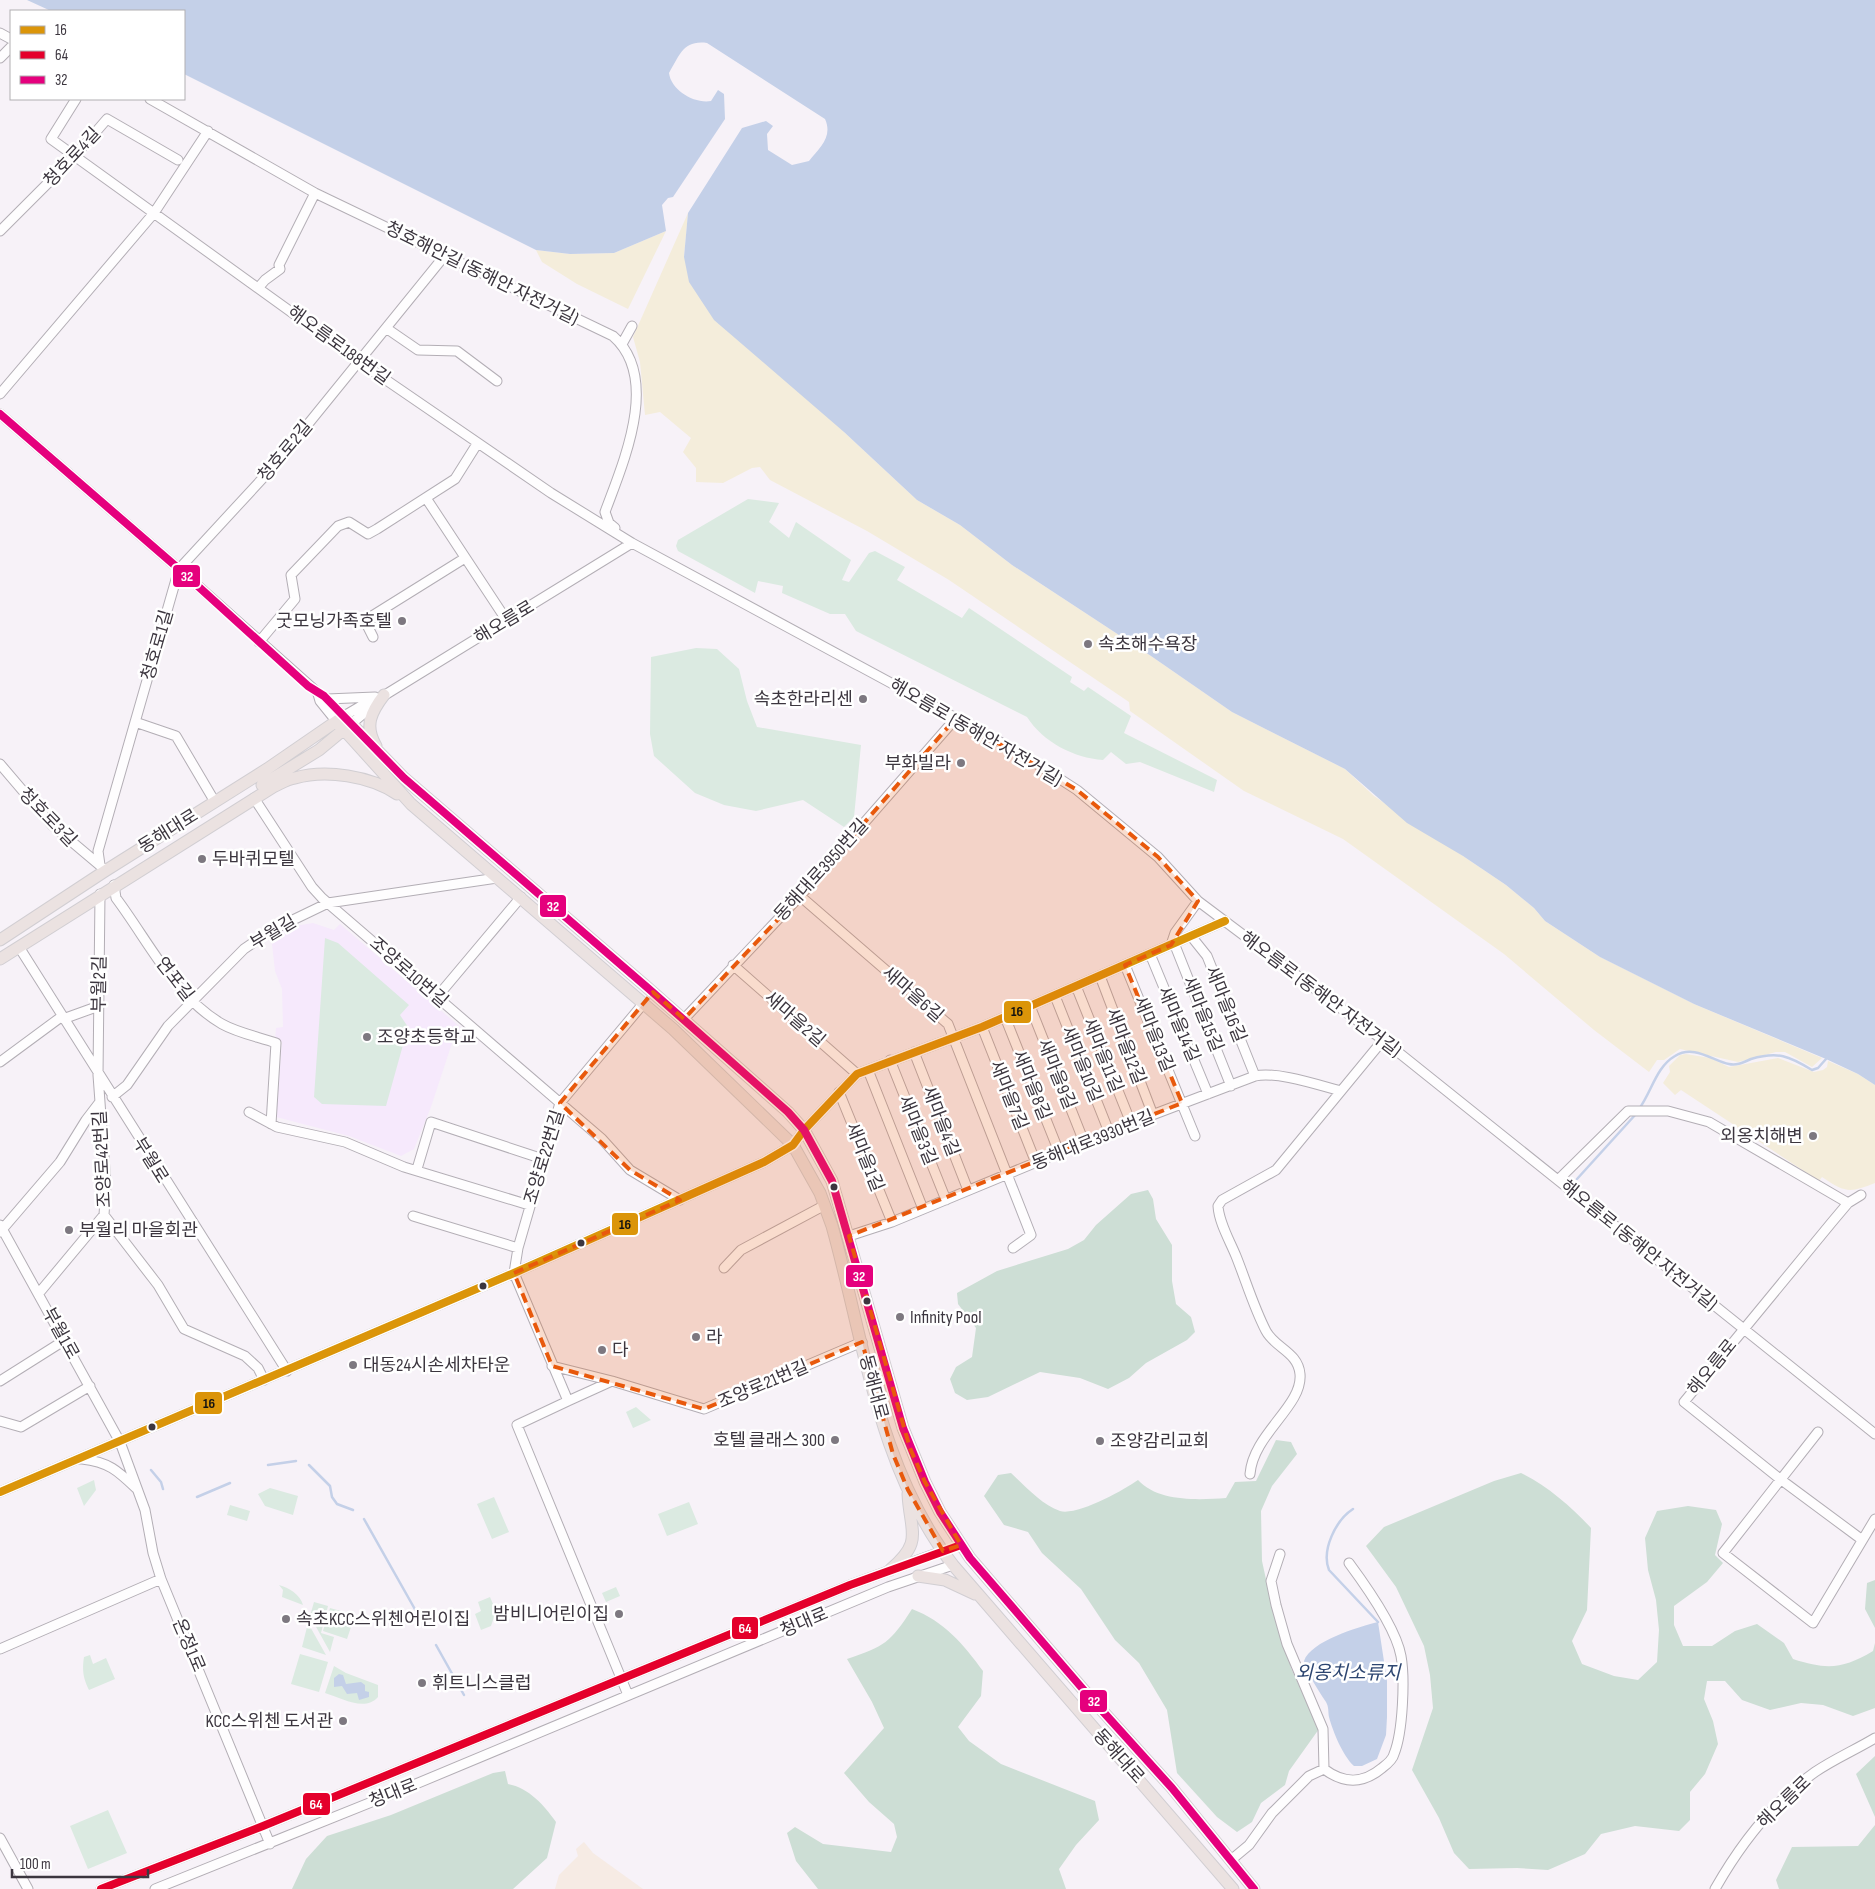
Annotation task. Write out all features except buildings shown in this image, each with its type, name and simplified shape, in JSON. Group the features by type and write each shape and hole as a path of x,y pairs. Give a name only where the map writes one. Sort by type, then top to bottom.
{"main road":[{"path":"380,698 373,709 369,730 370,736 382,756"},
{"name":"동해대로","path":"344,723 404,778 684,1019 788,1112 804,1130 832,1181 910,1448 925,1482 961,1545 970,1558 1088,1695 1172,1788 1254,1889"},
{"name":"동해대로","path":"0,940 103,868 344,723"},
{"name":"동해대로","path":"344,723 411,804"},
{"name":"동해대로","path":"212,824 240,799 319,750 344,723"},
{"name":"동해대로","path":"0,960 114,885 212,824 254,798 294,778 314,774 363,780 383,785 411,804 673,1029 793,1145 820,1192 825,1205 893,1454 908,1490 943,1551 1232,1889"},
{"path":"103,868 114,885"},
{"path":"643,1004 653,992"},
{"path":"890,1570 903,1559 914,1540 908,1490"},
{"path":"943,1551 961,1545"},
{"path":"953,1565 970,1558"},
{"path":"918,1576 944,1580 959,1585 982,1598"}],"street":[{"path":"0,58 10,48"},
{"name":"해오름로188번길","path":"75,100 51,139 477,444 632,543"},
{"name":"청호해안길 (동해안 자전거길)","path":"152,100 315,193 446,254 613,336 622,344"},
{"name":"청호로4길","path":"0,231 75,156 106,119 178,160"},
{"path":"0,394 154,213 208,131"},
{"path":"259,287 280,269 279,265 315,193"},
{"name":"청호로2길","path":"179,569 274,466 446,254"},
{"path":"632,326 622,344 630,356 634,383 634,418 626,453 605,512 609,524 632,543"},
{"path":"386,328 418,350 457,351 497,381"},
{"path":"0,414 179,569 318,694 327,699 344,723"},
{"path":"259,642 295,599 291,575 338,526 349,522 368,534 455,479 477,444"},
{"path":"426,498 507,621"},
{"name":"해오름로","path":"344,723 370,708 380,698 632,543"},
{"name":"해오름로 (동해안 자전거길)","path":"632,543 1015,750 1077,790 1158,857 1198,901 1383,1040 1875,1434"},
{"path":"373,637 368,627 372,616 466,558"},
{"name":"청호로1길","path":"103,868 98,851 179,569"},
{"path":"318,694 320,701 344,723"},
{"path":"327,699 380,698"},
{"name":"동해대로3950번길","path":"684,1019 800,896 956,718"},
{"path":"135,722 176,736 215,802"},
{"name":"청호로3길","path":"0,764 52,825 103,868"},
{"name":"조양로10번길","path":"254,798 312,887 328,903 602,1139 630,1170 680,1200"},
{"name":"부월길","path":"112,1097 127,1085 168,1026 244,949 270,931 328,903 497,878"},
{"name":"연포길","path":"114,885 116,898 168,974 191,1002 223,1025 276,1043 271,1124"},
{"name":"부월2길","path":"98,1074 100,894"},
{"name":"새마을6길","path":"800,896 948,1024 1031,1235 1014,1248"},
{"path":"437,997 520,897"},
{"path":"1172,944 1175,932 1198,901"},
{"path":"0,1492 514,1273 764,1162 793,1145 804,1130 857,1074 982,1027 1225,921"},
{"name":"새마을16길","path":"1191,936 1207,956 1255,1076"},
{"name":"새마을15길","path":"1172,944 1231,1086"},
{"name":"부월로","path":"19,947 62,1018 287,1371"},
{"name":"새마을14길","path":"1150,954 1208,1094"},
{"name":"새마을2길","path":"734,965 857,1074"},
{"name":"새마을13길","path":"1126,965 1195,1136"},
{"name":"새마을12길","path":"1100,976 1153,1115"},
{"name":"새마을11길","path":"1076,986 1131,1123"},
{"name":"새마을10길","path":"1055,996 1109,1132"},
{"name":"조양로22번길","path":"514,1273 529,1205 560,1102 643,1004"},
{"path":"0,1062 62,1018 99,1006"},
{"name":"새마을9길","path":"1030,1006 1084,1142"},
{"name":"새마을8길","path":"1005,1017 1059,1152"},
{"name":"새마을7길","path":"982,1027 1036,1163"},
{"path":"1250,1474 1252,1459 1261,1440 1297,1393 1300,1384 1299,1368 1293,1356 1266,1331 1218,1206 1222,1200 1276,1170 1383,1040"},
{"name":"새마을4길","path":"914,1052 968,1190"},
{"name":"새마을3길","path":"890,1060 946,1200"},
{"path":"868,1070 923,1209"},
{"name":"조양로42번길","path":"98,1074 106,1184 104,1215 158,1285 184,1329 245,1356 258,1368 264,1380"},
{"name":"동해대로3930번길","path":"849,1236 892,1222 1131,1123 1255,1076 1280,1076 1341,1091"},
{"name":"새마을1길","path":"839,1092 892,1222"},
{"path":"1,1229 60,1162 99,1103"},
{"path":"1558,1180 1628,1111 1668,1111 1709,1122 1848,1203"},
{"path":"249,1112 271,1124 345,1142 404,1167 417,1169 529,1205"},
{"path":"417,1169 431,1122 543,1159"},
{"path":"1743,1329 1848,1203 1861,1194"},
{"path":"724,1268 741,1250 825,1205"},
{"path":"39,1293 104,1215"},
{"path":"414,1216 518,1248"},
{"name":"부월1로","path":"1,1229 39,1293 120,1442"},
{"path":"514,1273 568,1402"},
{"name":"해오름로","path":"1743,1329 1684,1402 1780,1479"},
{"path":"0,1381 65,1340"},
{"name":"조양로21번길","path":"552,1366 612,1381 704,1409 862,1342"},
{"path":"612,1381 517,1425 628,1695"},
{"path":"0,1421 21,1427 90,1386"},
{"path":"1818,1432 1723,1553 1813,1623 1861,1539 1875,1519"},
{"name":"온정1로","path":"120,1442 147,1516 153,1553 162,1579 270,1844"},
{"path":"80,1459 100,1461 111,1466 139,1491"},
{"path":"1780,1479 1861,1539"},
{"name":"청대로","path":"101,1889 263,1826 811,1601 943,1551"},
{"path":"1280,1554 1271,1582 1287,1644 1323,1729 1324,1769"},
{"path":"1324,1769 1331,1774 1352,1782 1361,1781 1373,1775 1394,1755 1400,1721 1403,1686 1401,1655 1376,1600 1349,1563"},
{"name":"청대로","path":"155,1889 270,1844 819,1616 918,1576 953,1565"},
{"path":"0,1649 162,1579"},
{"path":"811,1601 819,1616"},
{"name":"해오름로","path":"1715,1889 1755,1830 1786,1796 1817,1771 1875,1738"},
{"path":"1231,1860 1249,1845 1272,1812 1309,1776 1324,1769"},
{"path":"1,1844 28,1889"},
{"path":"171,1889 239,1856"}],"highlighted area":[{"path":"956,718 1077,790 1158,857 1198,901 1171,945 1125,965 1182,1103 849,1236 910,1448 925,1482 961,1545 943,1551 908,1490 893,1454 862,1342 704,1409 552,1366 514,1273 680,1200 630,1170 560,1103 653,992 684,1019 800,896"}],"shaded area":[{"path":"748,499 779,503 769,522 789,538 796,522 851,560 842,580 849,582 869,553 875,551 905,567 897,580 962,618 969,608 1072,677 1070,682 1084,691 1088,687 1131,716 1124,733 1217,780 1214,792 1140,762 1126,764 1111,752 1103,760 1092,759 1070,752 1050,741 1027,717 856,631 845,614 830,614 782,593 783,586 758,581 755,593 678,551 676,546 678,540"},
{"path":"696,648 717,649 739,669 747,701 757,727 861,745 854,817 844,827 803,800 756,811 724,805 695,793 654,756 650,734 651,657"},
{"name":"조양초등학교","path":"313,923 334,930 340,924 466,1032 453,1040 431,1107 414,1149 401,1156 349,1136 276,1117 282,1042 275,1040 276,1028 283,1027 282,989 275,971 271,935 277,929"},
{"path":"325,938 338,943 409,1005 400,1015 408,1027 386,1106 322,1104 314,1097"},
{"path":"1148,1190 1153,1199 1156,1219 1172,1245 1172,1281 1176,1304 1191,1317 1195,1332 1187,1340 1146,1363 1129,1378 1108,1389 1080,1378 1040,1372 988,1397 967,1400 955,1393 950,1379 956,1367 972,1357 976,1328 958,1304 957,1293 997,1271 1068,1249 1084,1240 1096,1225 1131,1194"},
{"path":"636,1407 651,1420 633,1428 626,1412"},
{"path":"1276,1440 1291,1442 1297,1454 1272,1486 1261,1511 1262,1561 1274,1616 1287,1649 1291,1668 1319,1729 1289,1771 1285,1785 1261,1803 1252,1822 1237,1832 1217,1817 1177,1773 1167,1710 1139,1663 1115,1640 1081,1589 1042,1553 1028,1532 1004,1525 984,1496 998,1475 1011,1473 1040,1500 1060,1511 1068,1512 1112,1496 1138,1480 1146,1487 1167,1496 1191,1499 1226,1498 1235,1482 1256,1481"},
{"path":"1521,1473 1558,1497 1591,1528 1587,1610 1572,1641 1582,1664 1614,1676 1638,1680 1657,1662 1659,1630 1656,1600 1648,1570 1645,1538 1657,1511 1688,1506 1716,1510 1722,1524 1715,1555 1723,1563 1707,1582 1674,1606 1674,1625 1683,1646 1712,1646 1735,1631 1757,1624 1784,1643 1793,1659 1816,1665 1834,1666 1853,1661 1873,1651 1875,1643 1875,1708 1853,1716 1823,1705 1801,1703 1770,1710 1742,1700 1725,1681 1707,1681 1704,1699 1713,1721 1718,1744 1705,1774 1690,1792 1690,1820 1679,1831 1635,1826 1601,1834 1585,1854 1548,1870 1517,1868 1469,1869 1454,1853 1439,1818 1412,1770 1433,1708 1430,1675 1424,1646 1396,1587 1366,1546 1384,1527 1494,1481"},
{"path":"94,1480 96,1490 84,1506 77,1488"},
{"path":"270,1488 298,1496 293,1515 265,1506 258,1494"},
{"path":"494,1497 509,1532 492,1539 477,1504"},
{"path":"689,1502 698,1524 667,1536 658,1514"},
{"path":"230,1505 250,1511 247,1521 227,1515"},
{"path":"1875,1580 1875,1628 1865,1609 1867,1583"},
{"path":"279,1585 294,1592 303,1605 282,1597 283,1590"},
{"path":"616,1587 620,1596 606,1602 602,1593"},
{"path":"490,1597 496,1611 491,1626 481,1630 475,1614 481,1611 478,1602"},
{"path":"314,1602 328,1606 321,1633 334,1637 330,1652 310,1616"},
{"path":"330,1608 355,1615 347,1639 323,1631"},
{"path":"912,1609 944,1627 983,1671 981,1696 958,1727 969,1741 1001,1764 1095,1801 1099,1820 1076,1845 1059,1869 1066,1889 818,1889 796,1861 787,1833 795,1827 823,1844 891,1852 897,1837 894,1824 869,1802 844,1773 884,1728 872,1702 847,1659 886,1642"},
{"path":"308,1623 326,1655 302,1647"},
{"path":"300,1654 328,1662 319,1692 291,1684"},
{"path":"90,1655 93,1664 106,1658 115,1679 89,1690 84,1678 83,1666 84,1657"},
{"path":"334,1666 346,1673 378,1685 378,1697 373,1701 360,1704 325,1693"},
{"path":"1875,1756 1875,1817 1856,1774"},
{"path":"505,1771 508,1784 529,1793 546,1809 556,1822 547,1858 513,1889 292,1889 306,1859 327,1836 391,1815 493,1773"},
{"path":"108,1810 127,1853 88,1869 70,1826"},
{"path":"1875,1825 1875,1889 1779,1889 1776,1880 1792,1847 1858,1846"},
{"path":"584,1842 593,1853 643,1889 555,1889 559,1875 578,1856 576,1849"}],"sand":[{"name":"속초해수욕장","path":"688,213 684,257 844,432 917,500 960,525 1012,565 1151,656 1232,712 1345,769 1374,796 1506,885 1534,908 1545,921 1600,957 1694,1004 1822,1058 1812,1067 1785,1052 1776,1052 1738,1062 1680,1049 1664,1060 1657,1060 1649,1072 1594,1030 1504,954 1343,839 1244,791 1130,711 1129,702 949,580 867,531 770,480 760,467 752,468 723,483 696,482 696,468 683,452 691,438 660,412 645,415 640,362 633,337"},
{"path":"666,231 628,309 577,284 542,262 536,250 570,254 614,253"},
{"name":"외옹치해변","path":"1686,1054 1710,1058 1729,1067 1778,1058 1814,1072 1827,1067 1828,1061 1858,1074 1875,1085 1875,1183 1859,1189 1848,1190 1836,1186 1822,1177 1819,1181 1681,1090 1675,1095 1663,1083 1670,1072 1669,1066 1680,1055"}],"water":[{"path":"27,0 1875,0 1875,1085 1858,1074 1826,1059 1694,1004 1600,957 1545,921 1534,908 1506,885 1463,856 1407,823 1345,769 1232,712 1151,656 1012,565 960,525 917,500 844,432 714,320 689,282 684,257 688,213 742,128 766,121 773,126 767,134 768,150 792,165 809,161 824,142 827,125 825,119 707,43 687,46 669,73 674,85 691,98 711,101 718,90 724,94 725,119 673,197 668,198 662,205 666,231 614,253 570,254 536,250 185,74 185,10 49,10"},
{"name":"외옹치소류지","path":"1378,1622 1387,1681 1386,1735 1377,1759 1362,1766 1354,1766 1339,1743 1329,1717 1327,1704 1304,1661 1308,1654 1325,1641 1359,1627"},
{"path":"339,1674 343,1675 346,1684 361,1682 365,1685 365,1691 369,1692 369,1697 359,1700 357,1693 347,1694 342,1686 334,1687 334,1678"}],"waterway":[{"path":"1639,1109 1663,1066 1682,1053 1696,1052 1732,1064 1776,1055 1790,1058 1812,1070 1818,1068 1826,1059"},
{"path":"1577,1179 1636,1114"},
{"path":"268,1465 296,1461"},
{"path":"309,1465 330,1486 332,1497 337,1504 353,1510"},
{"path":"151,1470 161,1482 163,1489"},
{"path":"197,1497 230,1483"},
{"path":"1353,1509 1341,1520 1332,1536 1327,1554 1327,1562 1329,1570 1378,1622"},
{"path":"364,1519 421,1620"},
{"path":"436,1645 464,1695"}],"transit line":[{"name":"32","path":"0,414 179,569 308,686 324,696 404,778 649,989 788,1112 804,1130 832,1181 903,1428 925,1482 940,1512 970,1558 1088,1695 1172,1788 1254,1889"},
{"name":"16","path":"0,1492 514,1273 764,1162 793,1145 804,1130 857,1074 982,1027 1225,921"},
{"name":"64","path":"101,1889 263,1826 850,1585 961,1545"}],"place":[{"name":"굿모닝가족호텔","path":"402,621"},
{"name":"속초해수욕장","path":"1088,644"},
{"name":"속초한라리센","path":"863,699"},
{"name":"부화빌라","path":"961,763"},
{"name":"두바퀴모텔","path":"202,859"},
{"name":"조양초등학교","path":"367,1037"},
{"name":"외옹치해변","path":"1813,1136"},
{"name":"부월리 마을회관","path":"69,1230"},
{"name":"Infinity Pool","path":"900,1317"},
{"name":"라","path":"696,1337"},
{"name":"다","path":"602,1350"},
{"name":"대동24시손세차타운","path":"353,1365"},
{"name":"호텔 클래스 300","path":"835,1440"},
{"name":"조양감리교회","path":"1100,1441"},
{"name":"밤비니어린이집","path":"619,1614"},
{"name":"속초KCC스위첸어린이집","path":"286,1619"},
{"name":"휘트니스클럽","path":"422,1683"},
{"name":"KCC스위첸 도서관","path":"343,1721"}]}
